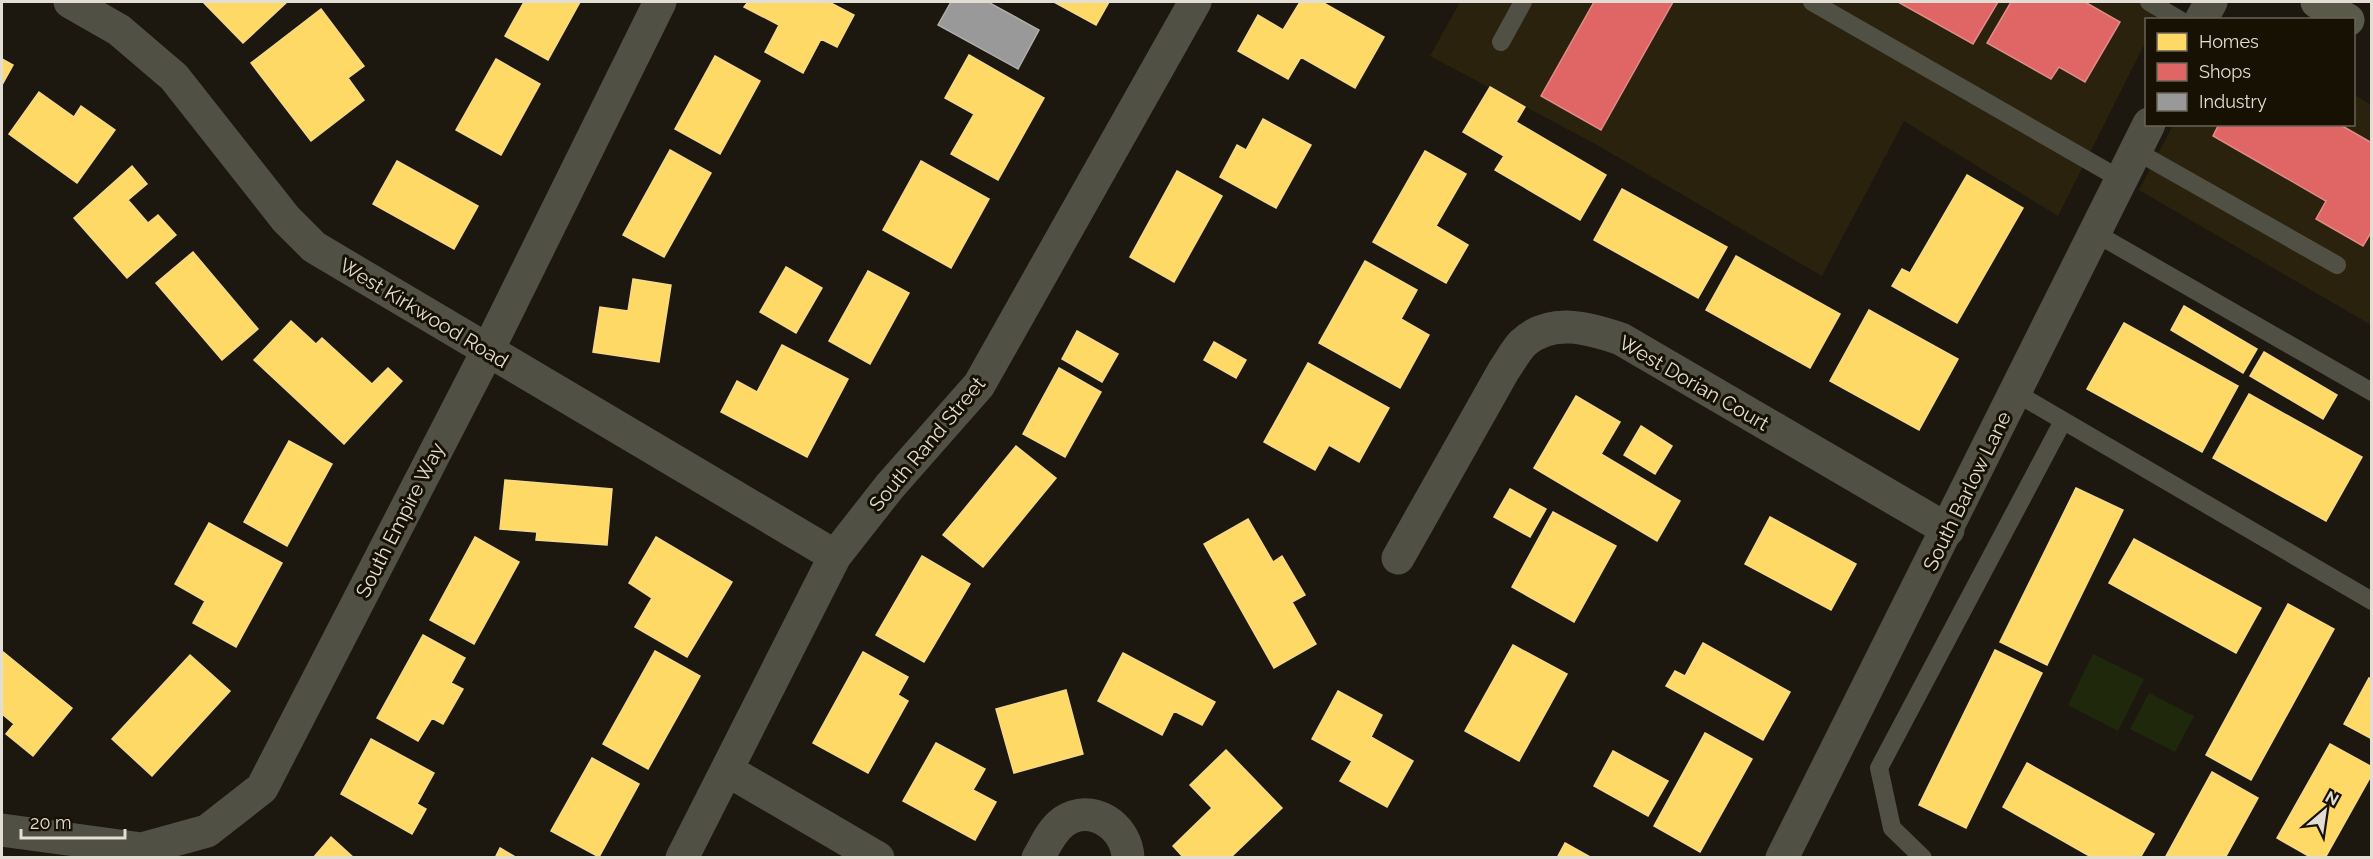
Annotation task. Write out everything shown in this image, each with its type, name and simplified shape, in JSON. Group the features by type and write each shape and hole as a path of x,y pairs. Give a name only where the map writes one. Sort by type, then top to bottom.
{"main road":[{"path":"2317,2 2345,18"},
{"path":"2355,24 2372,33"}],"street":[{"name":"West Kirkwood Road","path":"70,2 119,30 174,77 286,219 314,247 487,352 835,556"},
{"name":"South Empire Way","path":"2,830 142,849 207,831 262,788 487,352 660,2"},
{"name":"South Rand Street","path":"682,858 835,556 890,486 979,385 1195,2"},
{"path":"2202,18 2211,2"},
{"name":"South Barlow Lane","path":"1782,858 2143,138"},
{"name":"West Dorian Court","path":"1398,558 1504,370 1523,343 1554,326 1590,328 1621,339 1948,530"},
{"path":"727,770 878,858"},
{"path":"1038,858 1063,822 1081,815 1103,818 1112,824 1124,839 1128,858"}],"lane":[{"path":"1501,42 1523,2"},
{"path":"1812,2 2122,180"},
{"path":"2149,2 2177,18"},
{"path":"2143,138 2337,265"},
{"path":"2095,233 2372,392"},
{"path":"2016,393 2372,601"},
{"path":"1923,858 1892,828 1879,768 2063,421"}],"shaded area":[{"path":"1460,2 2167,2 2159,18 2145,18 2145,43 2058,216 1904,121 1822,276 1597,145 1430,56"},
{"path":"2355,95 2371,105 2371,325 2139,190 2172,126 2355,126"}],"green space":[{"path":"2093,654 2144,679 2118,731 2068,705"},
{"path":"2149,693 2194,716 2175,752 2130,729"}],"building: Homes":[{"path":"203,2 287,2 243,43"},
{"path":"524,2 580,2 548,60 505,36"},
{"path":"748,2 829,2 854,15 837,47 821,39 803,73 765,52 779,25 744,7"},
{"path":"1054,2 1109,2 1096,25"},
{"path":"1300,2 1322,2 1384,37 1355,88 1301,57 1288,79 1238,51 1258,15 1283,30"},
{"path":"321,9 364,66 348,78 364,100 311,141 251,63"},
{"path":"969,55 1044,98 998,180 951,154 974,114 945,98"},
{"path":"715,56 760,81 720,154 675,129"},
{"path":"2,59 13,65 2,85"},
{"path":"496,59 540,84 501,155 456,130"},
{"path":"1490,87 1525,107 1516,122 1606,175 1580,220 1495,170 1504,156 1463,132"},
{"path":"39,92 74,117 81,106 115,130 77,183 9,134"},
{"path":"1263,119 1311,145 1276,208 1220,177 1237,145 1246,150"},
{"path":"670,150 711,173 664,257 623,235"},
{"path":"1425,151 1466,174 1436,226 1468,245 1446,283 1373,242"},
{"path":"397,161 478,206 454,249 373,204"},
{"path":"921,161 989,199 951,268 883,230"},
{"path":"132,166 147,184 128,200 148,223 158,215 176,235 127,278 74,218"},
{"path":"1177,171 1222,196 1174,282 1130,257"},
{"path":"1967,175 2023,208 1957,323 1892,286 1902,269 1910,273"},
{"path":"1622,189 1727,247 1698,298 1594,240"},
{"path":"193,252 258,329 222,360 156,283"},
{"path":"1736,256 1840,314 1810,368 1706,310"},
{"path":"1365,261 1417,290 1401,319 1429,335 1400,388 1319,343"},
{"path":"786,267 822,288 796,333 760,312"},
{"path":"868,271 909,293 870,364 829,341"},
{"path":"633,279 671,285 659,362 593,352 600,307 628,311"},
{"path":"2184,306 2257,349 2243,373 2171,330"},
{"path":"1869,310 1958,359 1919,430 1830,381"},
{"path":"291,321 316,344 322,338 372,384 388,368 402,381 344,444 254,360"},
{"path":"2124,323 2238,386 2202,452 2087,389"},
{"path":"1077,331 1118,354 1102,382 1062,359"},
{"path":"1214,342 1246,360 1236,378 1204,360"},
{"path":"782,345 848,379 807,457 721,412 737,381 757,392"},
{"path":"2264,352 2337,395 2323,419 2250,376"},
{"path":"1308,363 1389,408 1359,462 1329,445 1315,470 1264,442"},
{"path":"1059,368 1101,392 1065,457 1023,434"},
{"path":"2249,394 2362,457 2326,521 2213,458"},
{"path":"1576,396 1620,422 1601,454 1680,501 1657,541 1534,468"},
{"path":"1641,426 1672,446 1655,474 1624,455"},
{"path":"289,441 332,464 287,546 244,522"},
{"path":"1016,446 1056,478 983,567 943,535"},
{"path":"505,480 612,489 607,545 536,540 537,532 500,529"},
{"path":"2076,488 2123,510 2047,665 2000,642"},
{"path":"1510,489 1546,509 1530,537 1494,517"},
{"path":"1553,512 1616,546 1574,622 1512,587"},
{"path":"1770,517 1856,564 1831,610 1745,564"},
{"path":"1248,519 1273,562 1282,556 1305,595 1292,602 1316,644 1274,668 1204,544"},
{"path":"209,523 282,563 236,647 193,623 205,601 175,584"},
{"path":"475,537 519,562 474,644 430,620"},
{"path":"656,537 732,582 687,657 635,627 652,598 629,583"},
{"path":"2134,539 2261,608 2236,653 2109,583"},
{"path":"922,556 970,584 924,662 876,635"},
{"path":"2288,604 2334,629 2251,780 2206,755"},
{"path":"423,635 465,658 451,683 463,689 443,724 432,718 418,741 377,718"},
{"path":"1703,643 1790,692 1763,740 1666,686 1675,671 1685,676"},
{"path":"1513,645 1567,674 1519,761 1465,731"},
{"path":"1995,650 2042,673 1966,828 1919,805"},
{"path":"2,651 72,708 33,756 6,734 14,724 2,714"},
{"path":"655,651 700,676 648,769 603,744"},
{"path":"863,652 908,677 898,695 908,701 868,773 813,743"},
{"path":"1123,653 1215,702 1202,725 1174,711 1162,735 1098,701"},
{"path":"190,655 230,691 152,776 112,739"},
{"path":"2369,678 2372,679 2372,739 2344,724"},
{"path":"1066,690 1083,754 1014,773 996,709"},
{"path":"1338,691 1382,715 1371,737 1413,761 1387,807 1340,781 1352,761 1312,739"},
{"path":"1705,733 1752,759 1700,852 1654,826"},
{"path":"371,739 434,773 417,804 426,809 412,834 341,794"},
{"path":"936,743 985,769 973,790 996,802 975,840 903,801"},
{"path":"2330,744 2372,767 2372,774 2325,858 2312,858 2277,838"},
{"path":"1226,750 1282,808 1230,858 1184,858 1173,846 1212,808 1190,785"},
{"path":"1613,751 1668,781 1648,816 1594,786"},
{"path":"592,758 639,784 599,857 551,831"},
{"path":"2027,763 2154,834 2140,858 2093,858 2003,807"},
{"path":"2212,772 2258,798 2225,858 2165,858"},
{"path":"331,837 354,858 313,858"},
{"path":"1565,843 1592,858 1557,858"},
{"path":"500,848 517,858 495,858"}],"building: Shops":[{"path":"1594,2 1673,2 1601,130 1541,96"},
{"path":"1898,2 1998,2 1973,44"},
{"path":"2011,2 2085,2 2120,22 2085,82 2059,67 2051,79 1987,43"},
{"path":"2218,126 2342,126 2372,143 2372,231 2363,246 2316,219 2326,201 2213,136"}],"building: Industry":[{"path":"951,2 988,2 1039,30 1018,69 938,25"}]}
